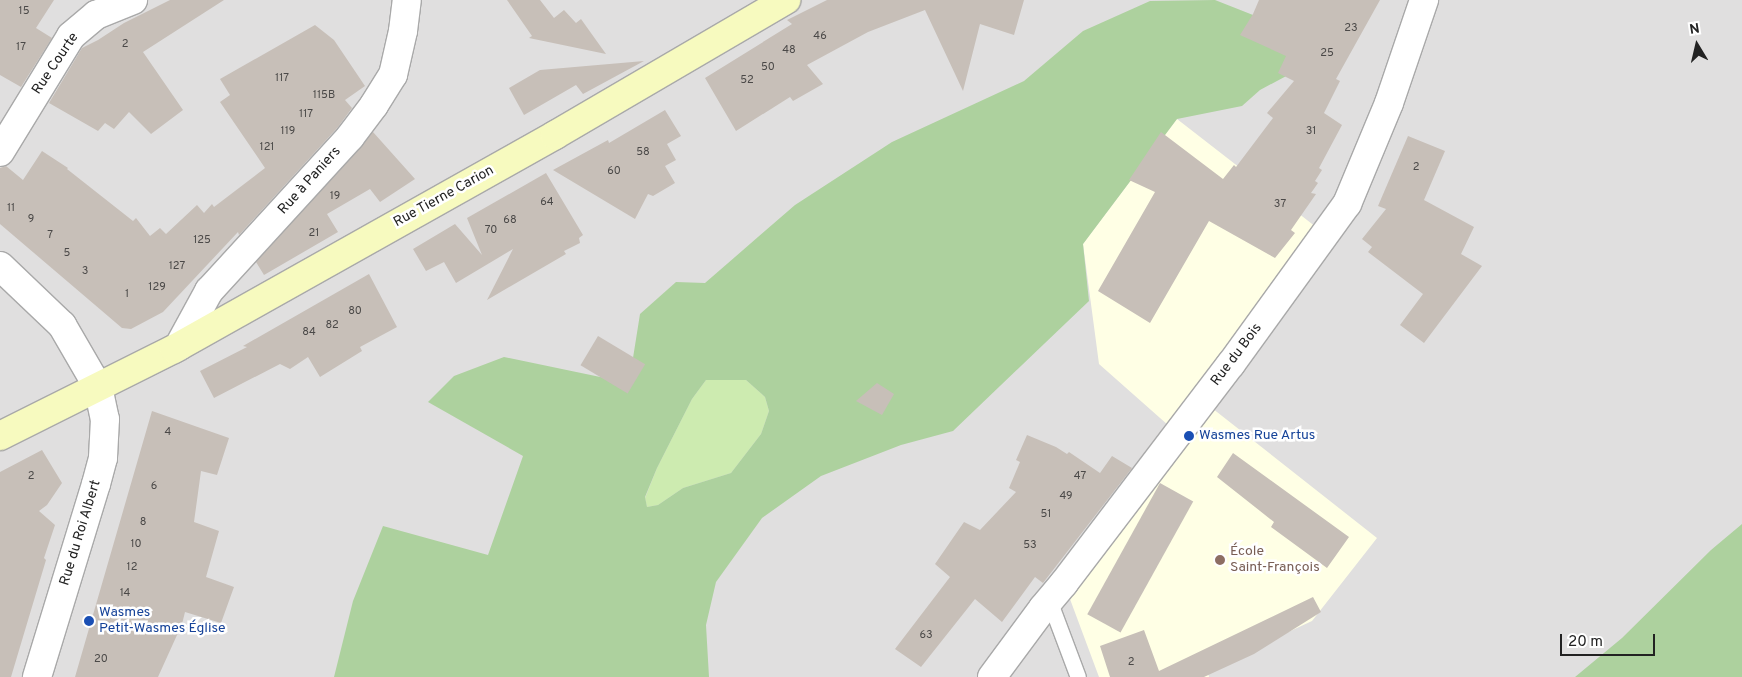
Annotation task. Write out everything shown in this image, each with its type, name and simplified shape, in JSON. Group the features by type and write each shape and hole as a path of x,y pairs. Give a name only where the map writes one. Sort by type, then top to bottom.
{"street":[{"name":"Rue Courte","path":"0,152 71,36 96,15 133,0"},
{"name":"Rue à Paniers","path":"179,346 209,291 350,137 374,105 393,76 403,31 407,0"},
{"name":"Rue Tierne Carion","path":"0,436 179,346 555,135 786,0"},
{"name":"Rue du Bois","path":"992,677 1231,364 1347,204 1389,103 1424,0"},
{"name":"Rue du Roi Albert","path":"0,266 62,325 98,387 105,419 102,458 37,677"}],"lane":[{"path":"1049,600 1078,677"}],"shaded area":[{"path":"0,0 1742,0 1742,677 0,677"},
{"path":"1177,119 1325,234 1203,401 1377,538 1312,621 1207,670 1209,677 1099,677 1064,583 1177,433 1099,364 1083,244"}],"green space":[{"path":"1215,0 1273,23 1303,67 1260,90 1242,106 1177,119 1083,244 1089,301 953,431 901,445 821,476 762,518 716,582 706,625 709,677 334,677 353,601 383,526 488,555 523,456 428,402 454,376 504,357 629,383 640,314 676,282 705,283 795,205 892,142 1024,81 1083,31 1150,1","holes":["706,380 746,380 765,397 769,411 761,434 731,473 683,488 658,505 647,507 645,497 657,468 692,399"]},
{"path":"706,380 746,380 765,397 769,411 761,434 731,473 683,488 658,505 647,507 645,498 657,468 692,399"},
{"path":"1742,524 1742,677 1575,677 1622,638 1711,550"}],"building":[{"path":"0,0 54,0 36,28 52,38 21,87 0,75"},
{"path":"170,0 224,0 143,52 183,110 151,134 129,112 114,129 105,123 98,131 49,103 82,48 124,23"},
{"path":"507,0 540,0 554,18 564,10 576,23 581,19 606,54 529,38 532,36"},
{"path":"827,0 1024,0 1014,35 980,24 963,91 925,10 868,32 807,65 823,84 793,101 790,97 736,131 705,78 792,24 787,20"},
{"path":"1259,0 1380,0 1336,79 1340,81 1324,113 1342,125 1319,168 1322,170 1315,181 1318,183 1311,193 1316,194 1291,230 1295,233 1275,258 1209,221 1150,323 1098,291 1155,192 1129,180 1161,132 1223,179 1234,165 1236,167 1273,118 1267,113 1294,81 1278,73 1286,56 1240,35"},
{"path":"315,25 334,40 365,86 345,100 352,108 338,127 239,235 238,232 163,312 131,329 122,328 0,224 0,168 6,166 23,180 42,151 68,168 133,221 136,218 150,236 160,228 166,234 197,205 204,213 212,204 214,207 265,168 220,102 230,95 220,79"},
{"path":"644,61 583,94 576,85 524,115 509,88 540,70"},
{"path":"665,110 681,136 667,144 676,160 665,166 675,183 653,196 648,194 635,219 553,170 608,140 609,143"},
{"path":"373,132 415,179 380,202 370,189 327,214 338,232 264,275 256,262"},
{"path":"1408,136 1445,151 1424,200 1474,227 1461,254 1482,266 1424,343 1400,325 1423,294 1368,252 1372,247 1362,239 1386,209 1378,206"},
{"path":"546,173 583,235 579,238 580,243 564,251 566,254 487,300 513,249 456,283 444,262 426,271 413,249 455,224 482,255 467,218"},
{"path":"369,274 397,327 360,347 362,351 320,377 308,357 290,369 280,364 214,398 200,371 247,347 243,346"},
{"path":"598,336 645,364 628,393 580,365"},
{"path":"877,383 894,394 882,415 856,401"},
{"path":"152,411 229,438 217,475 201,471 194,522 219,531 206,577 234,587 221,623 185,612 182,624 158,677 75,677"},
{"path":"1027,435 1056,447 1067,454 1069,452 1100,473 1112,456 1132,468 1043,583 1035,577 1002,622 975,599 921,667 895,649 950,577 935,564 964,522 980,530 1016,492 1009,488 1020,462 1016,460"},
{"path":"42,450 62,483 47,505 39,511 55,525 11,677 0,677 0,472"},
{"path":"1233,453 1349,537 1327,568 1271,527 1274,522 1217,477"},
{"path":"1160,483 1193,501 1121,633 1087,614"},
{"path":"1313,597 1321,612 1254,654 1204,677 1110,677 1100,646 1144,630 1159,671"}],"place":[{"name":"Wasmes Rue Artus","path":"1189,436"},
{"name":"École Saint-François","path":"1220,560"},
{"name":"Wasmes Petit-Wasmes Église","path":"89,621"}]}
